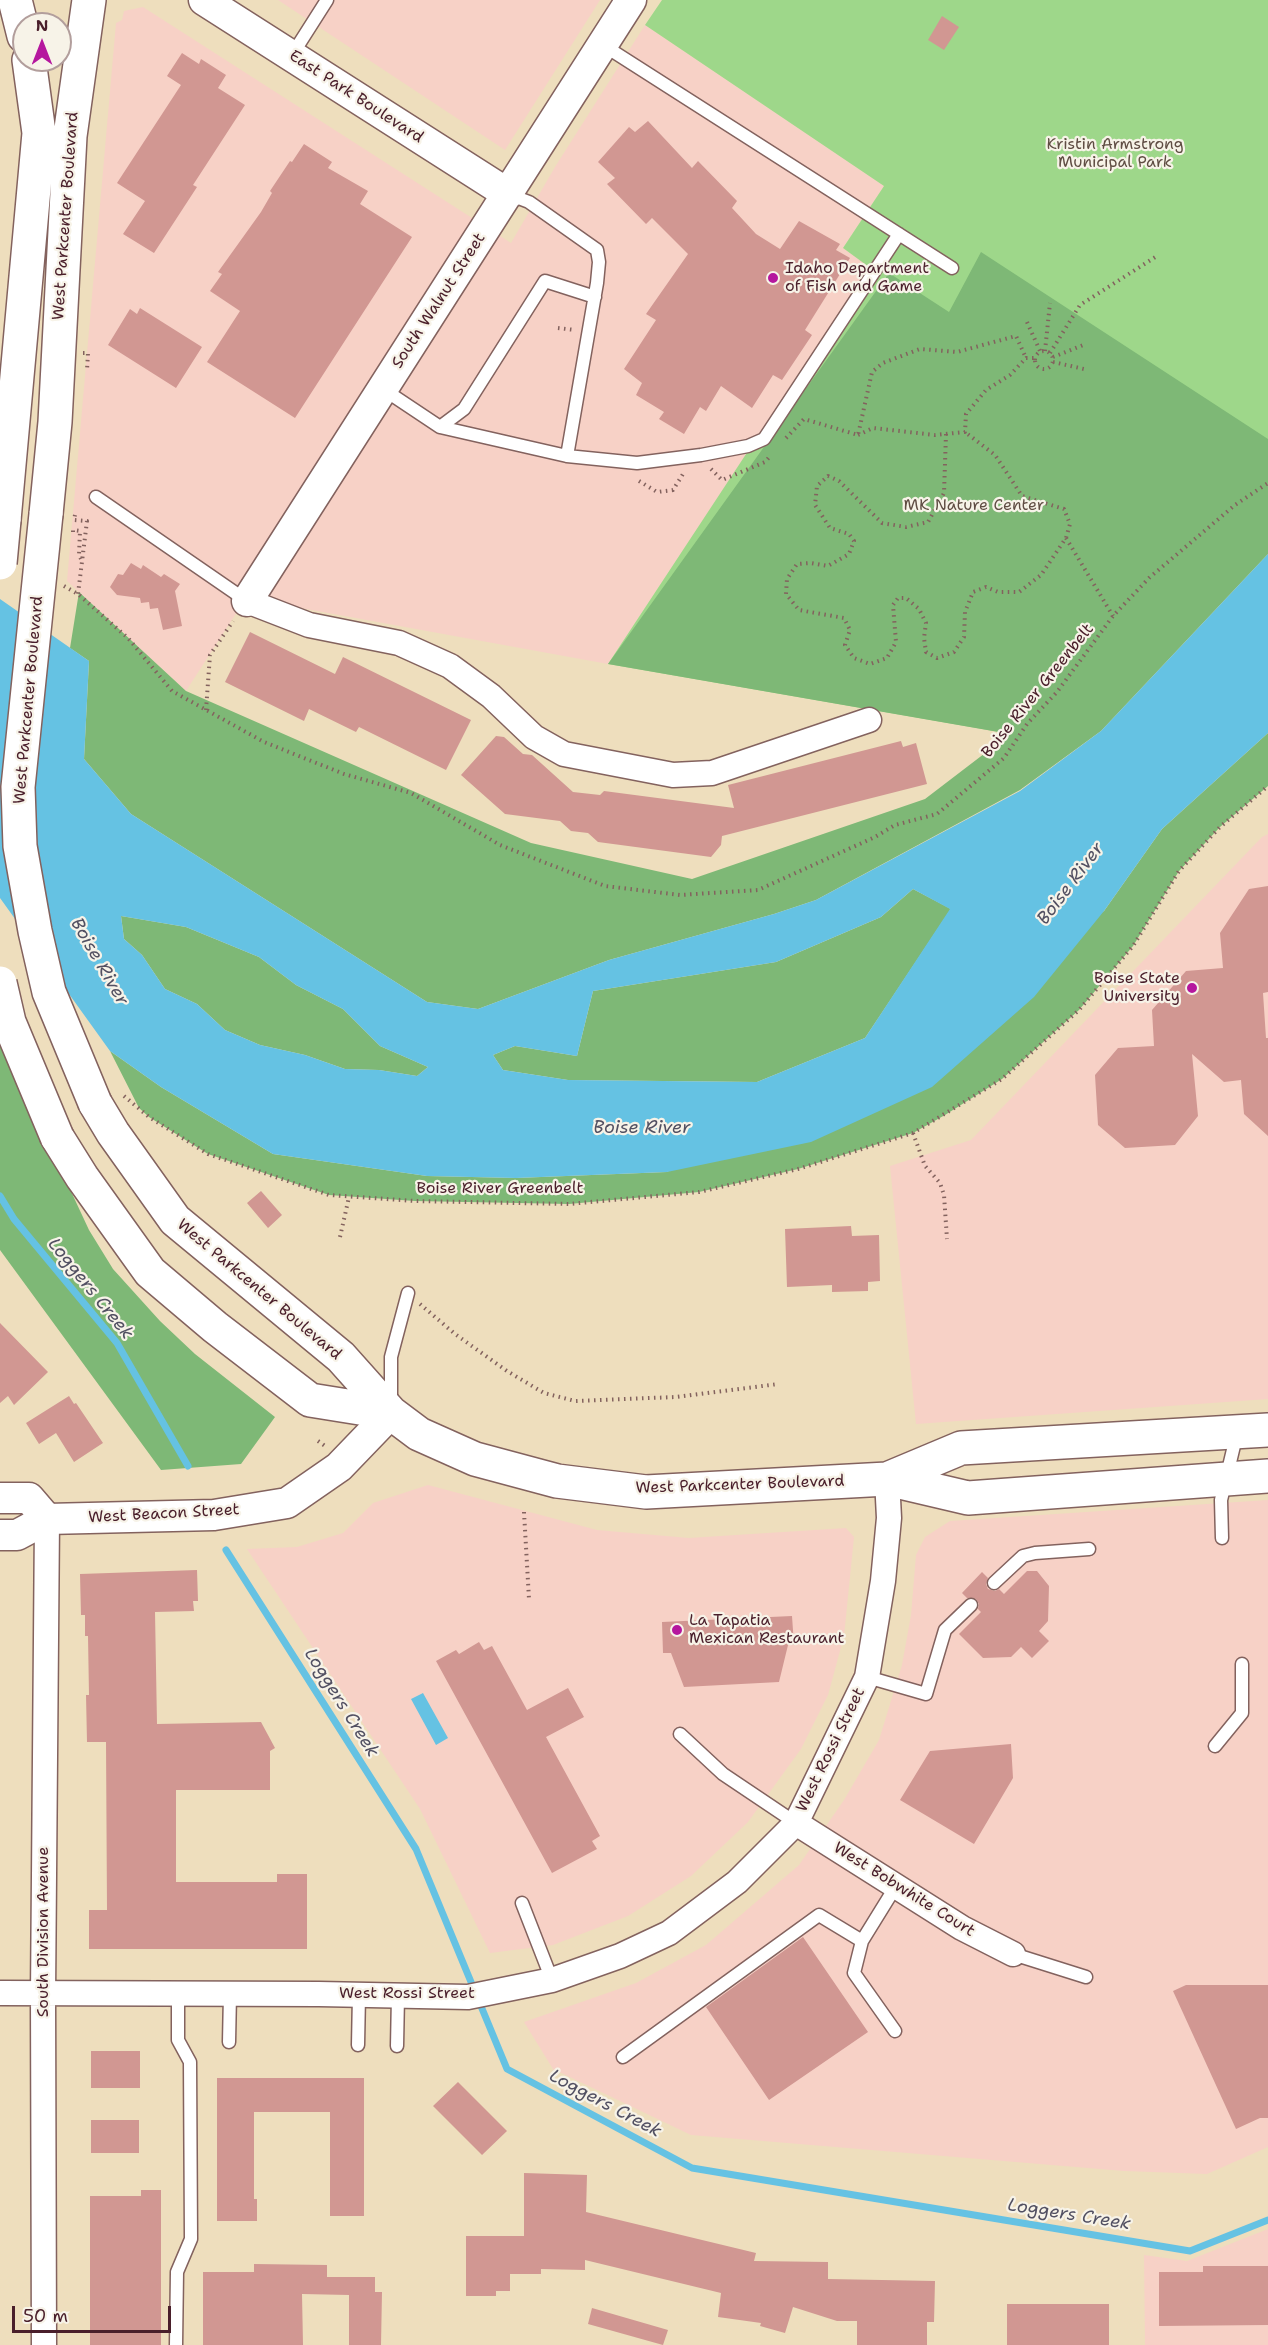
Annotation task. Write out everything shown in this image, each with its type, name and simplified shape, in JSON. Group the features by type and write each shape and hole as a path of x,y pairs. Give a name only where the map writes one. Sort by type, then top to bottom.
{"main road":[{"name":"West Parkcenter Boulevard","path":"89,0 70,136 55,422 61,511 18,787 20,846 34,931 49,992 108,1098 113,1133 175,1220 340,1357 391,1413 419,1434 475,1459 557,1481 646,1492 887,1479 968,1498 1268,1476"},
{"name":"West Parkcenter Boulevard","path":"0,563 39,133 31,72"},
{"name":"West Parkcenter Boulevard","path":"0,983 9,1022 57,1137 82,1177 150,1272 215,1327 310,1400 391,1413"},
{"name":"West Parkcenter Boulevard","path":"887,1479 961,1448 1252,1430"}],"street":[{"name":"East Park Boulevard","path":"204,0 508,194"},
{"name":"South Walnut Street","path":"247,600 631,0"},
{"path":"247,600 309,625 399,643 450,666 491,696 534,737 564,754 673,775 712,774 869,720"},
{"name":"West Beacon Street","path":"0,1535 18,1535 47,1519 214,1515 287,1503 339,1467 391,1413"},
{"name":"West Rossi Street","path":"0,1993 468,1997 552,1980 620,1956 669,1933 737,1882 796,1823 867,1677 890,1518 887,1479"},
{"path":"0,1498 29,1498 47,1519"},
{"name":"South Division Avenue","path":"44,2345 43,1994 47,1519"},
{"name":"West Bobwhite Court","path":"796,1823 962,1928 1013,1954"}],"lane":[{"path":"292,55 327,0"},
{"path":"603,45 952,268"},
{"path":"508,194 529,202 597,250 599,262 595,297 567,456"},
{"path":"383,389 440,427 567,456 637,463 748,446 764,438 899,234"},
{"path":"440,427 464,410 545,282 595,297"},
{"path":"96,497 247,600"},
{"path":"391,1413 391,1357 408,1293"},
{"path":"1222,1538 1221,1500 1226,1479 1252,1430"},
{"path":"994,1583 1023,1557 1035,1553 1089,1549"},
{"path":"867,1677 926,1694 945,1630 971,1605"},
{"path":"1215,1746 1242,1713 1242,1664"},
{"path":"680,1734 723,1774 796,1823"},
{"path":"895,2031 854,1973 862,1941 896,1886"},
{"path":"522,1903 552,1980"},
{"path":"623,2057 819,1915 862,1941"},
{"path":"1013,1954 1086,1977"},
{"path":"176,2345 177,2272 191,2239 190,2062 178,2040 178,1994"},
{"path":"229,2042 230,1994"},
{"path":"358,1995 358,2045"},
{"path":"397,2046 398,1996"}],"path":[{"path":"1048,355 1080,305 1157,256"},
{"path":"1035,358 1036,364 1044,369 1049,367 1050,303"},
{"path":"1026,322 1048,355 1084,369"},
{"path":"558,328 576,330"},
{"path":"858,435 872,372 882,363 920,349 957,352 1016,336 1026,358"},
{"path":"965,432 966,414 986,390 1010,375 1026,358 1048,355 1086,344"},
{"path":"79,353 88,353 86,377"},
{"path":"780,445 804,419 858,435 873,428 935,435 965,432 995,455 1022,496 1064,509 1070,524 1066,538 1041,575 1019,592 998,592 986,587 973,592 965,612 964,637 954,652 937,658 926,652 924,638 926,623 919,609 906,598 898,598 893,605 896,642 887,658 870,664 854,658 845,645 850,630 844,618 799,610 786,594 787,579 797,564 811,563 828,567 849,554 854,541 849,534 831,528 815,505 817,486 828,476 840,481 882,523 906,528 928,522 944,493 946,434"},
{"path":"703,467 712,469 722,480 765,462 772,453"},
{"path":"639,481 657,492 673,490 686,470"},
{"name":"Boise River Greenbelt","path":"58,584 78,594 128,638 172,691 264,742 330,769 411,793 501,845 605,886 680,895 758,890 875,837 895,825 937,814 1004,758 1027,723 1057,692 1113,616 1149,578 1235,505 1268,483"},
{"path":"61,511 74,520 87,521 78,594"},
{"path":"72,538 73,530 80,531 79,555 82,561"},
{"path":"1066,538 1113,616"},
{"path":"206,710 210,655 247,600"},
{"name":"Boise River Greenbelt","path":"108,1098 149,1117 208,1154 329,1195 415,1201 569,1204 699,1192 798,1169 913,1133 1002,1079 1079,1010 1133,946 1179,871 1221,827 1268,786"},
{"path":"913,1133 925,1166 940,1183 944,1195 947,1239"},
{"path":"340,1237 349,1196"},
{"path":"408,1293 455,1334 544,1394 575,1401 676,1397 778,1384"},
{"path":"318,1441 325,1446"},
{"path":"524,1512 529,1599"}],"shaded area":[{"path":"278,0 600,0 505,150"},
{"path":"143,7 511,243 555,167 645,25 884,186 843,248 870,267 608,664 246,598 186,691 67,581 116,23 122,20 124,11"},
{"name":"Boise State University","path":"1268,834 1268,1399 916,1424 890,1166 971,1140 1262,837"},
{"path":"428,1485 597,1530 689,1538 846,1528 854,1537 844,1636 828,1695 801,1749 748,1822 691,1876 628,1916 553,1945 490,1953 420,1809 247,1549 297,1547 343,1533 373,1503"},
{"path":"1268,1500 1268,2147 1207,2174 1124,2171 691,2135 553,2069 524,2022 636,1983 706,1945 799,1865 844,1800 879,1740 902,1665 911,1615 916,1555 925,1537 950,1521"},
{"path":"1268,2229 1268,2345 1145,2345 1144,2255 1187,2261"}],"green space":[{"name":"Kristin Armstrong Municipal Park","path":"662,0 1268,0 1268,554 1011,734 608,664 869,267 843,248 884,186 645,25"},
{"name":"MK Nature Center","path":"981,252 1268,439 1268,554 1101,731 1020,790 816,900 609,960 478,1009 427,1002 131,814 84,759 89,661 70,648 79,592 186,691 531,843 692,879 925,799 1010,734 608,664 889,273 949,312"},
{"path":"1268,733 1268,786 1220,827 1179,871 1133,946 1079,1010 1002,1079 945,1115 913,1133 798,1169 699,1192 569,1204 415,1201 329,1195 208,1154 149,1117 139,1108 110,1051 161,1087 273,1154 427,1176 516,1178 667,1172 1104,911 1162,829"},
{"path":"913,889 951,909 865,1038 757,1082 568,1080 503,1070 493,1055 515,1046 577,1056 593,991 776,962 881,917"},
{"path":"121,916 186,927 259,957 296,985 343,1009 380,1046 428,1067 417,1076 379,1070 345,1069 305,1055 260,1045 225,1030 197,1004 165,989 142,955 124,939"},
{"path":"0,1039 89,1230 113,1269 160,1321 195,1354 275,1417 241,1464 161,1470 0,1250"}],"water":[{"name":"Boise River","path":"1268,554 1268,733 1162,829 1104,911 1034,997 932,1087 811,1142 667,1172 516,1178 427,1176 273,1154 161,1087 110,1051 0,898 0,599 89,661 84,759 131,814 427,1002 478,1009 609,960 816,900 1020,791 1101,731","holes":["913,889 950,909 865,1038 757,1082 568,1080 503,1070 493,1055 515,1046 577,1056 593,991 776,962 881,917","121,916 186,927 259,957 296,985 343,1009 380,1046 428,1067 417,1076 379,1070 345,1069 305,1055 260,1045 225,1030 197,1004 165,989 142,955 124,939"]},
{"path":"423,1693 448,1738 436,1745 411,1699"}],"building":[{"path":"942,16 959,27 944,50 928,40"},
{"path":"182,53 199,64 201,59 226,75 218,88 245,105 193,185 197,187 154,253 123,234 145,201 117,183 181,85 167,76"},
{"name":"Idaho Department of Fish and Game","path":"648,121 692,168 698,161 737,201 732,208 756,234 780,249 799,221 840,244 836,250 850,258 805,330 812,335 782,380 773,375 752,408 721,386 706,411 700,407 684,434 659,419 664,412 636,395 642,383 624,369 656,320 646,314 688,254 652,218 646,224 607,184 615,178 598,162 629,127 635,132"},
{"path":"304,144 332,162 328,168 368,191 360,204 412,237 295,418 207,362 240,311 210,291 222,274 218,272 261,212 272,193 270,191"},
{"path":"140,308 202,347 176,388 108,345 130,309 137,314"},
{"path":"131,563 141,569 143,565 161,577 164,574 180,584 175,591 182,626 163,630 158,608 150,609 149,602 141,603 140,598 117,595 110,587 118,574 123,575"},
{"path":"250,632 335,674 343,657 471,720 446,770 359,727 356,732 309,709 304,721 225,682"},
{"path":"496,736 504,737 523,754 532,755 573,792 600,795 604,791 734,808 728,785 901,741 903,747 916,743 927,784 722,836 721,845 711,857 598,842 588,833 571,831 560,821 505,814 461,775"},
{"path":"1268,886 1268,992 1263,993 1266,1038 1268,1038 1268,1136 1244,1114 1241,1080 1224,1082 1192,1054 1198,1116 1175,1145 1125,1148 1098,1125 1095,1075 1118,1048 1154,1046 1152,1010 1186,971 1223,968 1220,933 1249,889"},
{"path":"261,1191 282,1215 268,1228 247,1203"},
{"path":"851,1226 852,1236 879,1235 880,1281 868,1282 868,1291 832,1292 832,1285 787,1287 785,1229"},
{"path":"0,1323 48,1372 14,1405 8,1396 0,1403"},
{"path":"69,1396 103,1443 74,1462 56,1433 39,1444 26,1423"},
{"path":"197,1570 198,1601 193,1601 194,1611 155,1612 157,1724 261,1722 275,1748 270,1751 270,1790 176,1790 176,1882 277,1882 277,1874 307,1874 307,1949 89,1949 89,1910 107,1910 106,1742 87,1742 88,1636 85,1636 85,1615 81,1615 80,1574"},
{"path":"1027,1571 1037,1571 1049,1586 1048,1621 1039,1631 1049,1641 1032,1658 1021,1647 1011,1657 983,1658 959,1634 981,1612 976,1599 967,1598 962,1593 982,1572 988,1578 986,1584 988,1589 995,1591 999,1589 1004,1594"},
{"path":"792,1616 794,1645 788,1645 779,1682 684,1687 671,1653 663,1653 662,1622"},
{"path":"479,1642 484,1650 492,1646 527,1710 568,1688 584,1717 546,1737 600,1836 592,1841 597,1849 552,1873 436,1661 456,1650 459,1654"},
{"path":"1011,1744 1013,1778 974,1844 900,1800 930,1751"},
{"path":"803,1937 868,2032 769,2100 706,2007"},
{"path":"1186,1985 1268,1985 1268,2118 1260,2118 1236,2129 1173,1991"},
{"path":"91,2051 140,2051 140,2088 91,2088"},
{"path":"217,2078 364,2078 364,2216 330,2216 330,2112 254,2112 254,2199 257,2199 257,2221 217,2221"},
{"path":"458,2082 507,2131 482,2155 433,2106"},
{"path":"91,2120 139,2120 139,2153 91,2153"},
{"path":"524,2173 587,2175 586,2212 756,2253 754,2261 828,2262 828,2279 935,2281 934,2322 927,2322 927,2345 857,2345 857,2321 837,2321 793,2307 785,2333 760,2326 761,2323 718,2317 721,2293 585,2260 585,2270 541,2269 541,2274 510,2274 510,2291 496,2291 496,2296 466,2296 466,2236 524,2236"},
{"path":"141,2190 161,2190 161,2345 90,2345 90,2196 141,2196"},
{"path":"254,2264 327,2265 327,2277 375,2277 375,2292 382,2292 381,2345 349,2345 349,2295 302,2294 303,2345 203,2345 203,2272 254,2272"},
{"path":"1203,2266 1268,2266 1268,2325 1159,2326 1159,2272 1203,2272"},
{"path":"1007,2304 1109,2304 1109,2345 1007,2345"},
{"path":"592,2308 668,2330 663,2345 588,2324"}],"waterway":[{"name":"Loggers Creek","path":"0,1196 14,1219 117,1343 188,1466"},
{"name":"Loggers Creek","path":"226,1550 416,1849 507,2069 692,2168 1190,2251 1268,2220"}],"place":[{"name":"Idaho Department of Fish and Game","path":"773,278"},
{"name":"Boise State University","path":"1192,988"},
{"name":"La Tapatia Mexican Restaurant","path":"677,1630"}]}
